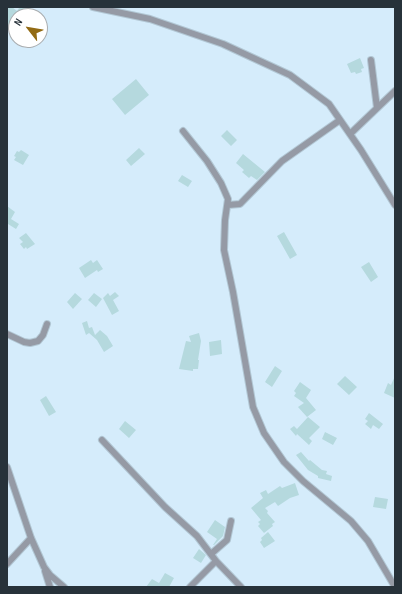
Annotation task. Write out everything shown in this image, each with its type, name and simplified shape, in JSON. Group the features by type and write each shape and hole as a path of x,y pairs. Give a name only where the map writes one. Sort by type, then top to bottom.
{"street":[{"path":"93,7 150,19 223,44 290,74 329,104 362,150 395,205"},
{"path":"371,60 377,108"},
{"path":"350,134 395,91"},
{"path":"228,205 240,204 282,161 340,120"},
{"path":"183,131 207,161 221,183 228,199 225,220 224,250 253,407 264,433 284,462 303,481 351,521 368,541 395,587"},
{"path":"7,334 24,342 38,342 43,335 47,324"},
{"path":"102,440 165,507 198,536 216,561 241,587"},
{"path":"7,467 31,538 44,567 50,587"},
{"path":"211,554 227,540 231,521"},
{"path":"7,564 31,538"},
{"path":"190,587 216,561"},
{"path":"44,567 50,575 64,587"}],"building":[{"path":"7,7 12,7 13,8 8,8 7,27"},
{"path":"17,7 32,7 19,8"},
{"path":"360,58 364,68 361,69 362,72 356,74 355,72 351,73 347,64"},
{"path":"136,79 149,95 125,115 112,99"},
{"path":"227,130 237,140 231,146 221,136"},
{"path":"139,148 145,154 131,166 126,160"},
{"path":"21,150 29,155 23,165 14,160 16,157 14,156 17,151 19,152"},
{"path":"243,154 265,172 257,180 251,176 249,178 242,172 244,170 236,163"},
{"path":"182,175 192,181 188,187 178,181"},
{"path":"7,206 15,212 11,219 19,224 16,229 8,224 7,225"},
{"path":"284,232 297,255 290,259 277,236"},
{"path":"26,233 35,244 27,249 26,247 24,249 20,244 23,242 19,238"},
{"path":"91,260 93,263 97,260 103,269 98,272 97,270 85,278 79,268"},
{"path":"369,262 378,277 371,282 361,267"},
{"path":"115,292 119,296 113,300 119,311 112,315 103,298 108,293 110,296"},
{"path":"75,293 82,299 73,309 67,302"},
{"path":"94,293 102,299 96,307 88,300"},
{"path":"87,321 89,328 92,327 95,335 100,330 107,336 113,346 104,352 97,340 89,333 86,335 82,323"},
{"path":"199,333 201,341 198,369 193,369 193,371 179,369 186,341 191,342 189,336"},
{"path":"221,340 222,354 210,356 209,342"},
{"path":"275,366 282,371 272,387 265,382"},
{"path":"345,376 357,387 349,395 337,384"},
{"path":"395,376 395,398 384,393 388,383 391,385"},
{"path":"300,382 311,390 306,398 316,410 307,417 298,407 304,403 294,396 296,393 294,391"},
{"path":"46,396 56,412 49,416 40,400"},
{"path":"369,413 383,424 379,429 373,425 371,429 365,424 368,421 365,419"},
{"path":"308,417 320,427 309,438 312,441 309,445 297,434 296,436 290,429 294,426 297,429"},
{"path":"125,421 136,430 129,438 119,429"},
{"path":"325,432 337,438 333,445 322,439"},
{"path":"301,452 309,461 310,460 322,470 327,471 326,474 332,476 331,481 318,478 318,476 308,470 296,455"},
{"path":"295,483 299,495 290,498 278,506 275,502 265,508 268,511 267,513 275,522 272,524 273,526 264,533 258,526 260,524 258,522 261,520 251,508 263,498 260,493 266,490 268,494 280,486 282,488"},
{"path":"375,497 388,499 386,509 373,507"},
{"path":"215,520 225,527 223,536 213,545 217,539 207,532"},
{"path":"268,532 275,541 264,548 260,542 262,540 261,538"},
{"path":"199,549 206,555 201,563 193,558"},
{"path":"165,573 174,578 169,587 146,587 152,579 159,583"}]}
